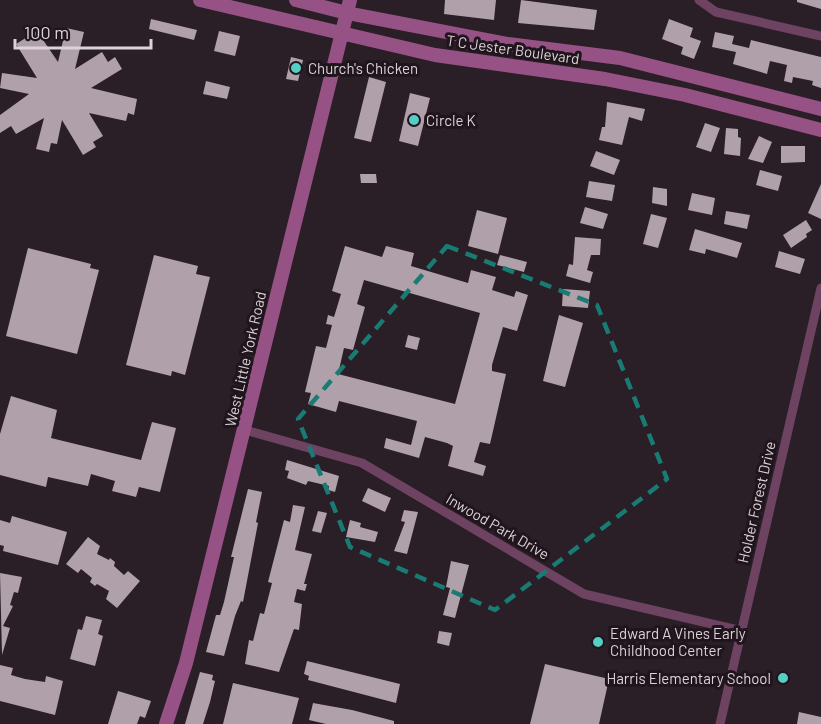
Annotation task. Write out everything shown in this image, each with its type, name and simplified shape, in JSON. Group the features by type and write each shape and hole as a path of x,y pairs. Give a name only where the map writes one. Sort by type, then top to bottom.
{"main road":[{"name":"T C Jester Boulevard","path":"200,0 435,55 605,79 685,95 821,130"},
{"name":"T C Jester Boulevard","path":"296,0 349,6 508,44 620,58 821,109"},
{"name":"West Little York Road","path":"166,724 186,663 349,6"},
{"path":"508,44 511,66"},
{"path":"685,95 691,75"}],"street":[{"path":"699,0 716,12 821,36"},
{"name":"Holder Forest Drive","path":"720,724 821,288"},
{"name":"Inwood Park Drive","path":"245,430 362,463 584,594 742,631"}],"highlighted area":[{"path":"447,246 597,305 667,479 495,610 350,547 298,419"}],"building":[{"path":"445,0 496,0 494,20 444,14"},
{"path":"521,0 597,10 594,30 518,23"},
{"path":"797,0 821,0 821,9 797,2"},
{"path":"151,19 197,30 194,40 149,29"},
{"path":"669,19 693,28 690,37 701,41 694,59 681,54 683,47 662,39"},
{"path":"66,28 84,32 75,69 102,52 108,62 115,57 122,69 91,88 137,99 134,115 128,113 126,121 89,113 103,136 93,142 96,147 83,155 62,120 57,144 51,143 49,152 36,149 44,118 16,134 11,126 0,133 0,115 29,94 0,88 2,73 37,78 16,44 37,31 58,62"},
{"path":"219,31 240,36 235,56 214,51"},
{"path":"715,32 734,36 732,44 749,48 751,40 821,57 821,88 812,85 813,81 793,77 792,83 784,81 787,65 770,61 767,74 733,64 736,52 712,47"},
{"name":"Church's Chicken","path":"291,57 303,60 298,81 286,79"},
{"path":"369,77 386,82 371,142 354,138"},
{"path":"206,81 230,87 227,99 203,94"},
{"name":"Circle K","path":"410,93 430,98 418,146 399,141"},
{"path":"607,102 645,109 642,121 629,117 622,145 599,140 602,127 605,127"},
{"path":"705,123 720,128 711,152 696,147"},
{"path":"726,128 738,129 738,137 741,138 740,156 724,154"},
{"path":"759,136 772,142 763,163 748,159"},
{"path":"781,146 805,146 805,162 781,163"},
{"path":"596,151 620,160 614,175 590,166"},
{"path":"760,170 782,176 778,191 756,185"},
{"path":"360,174 376,174 377,183 361,183"},
{"path":"589,181 615,185 612,201 586,197"},
{"path":"821,184 821,219 808,213"},
{"path":"653,187 667,189 667,206 652,203"},
{"path":"692,193 715,198 712,215 688,210"},
{"path":"585,207 608,214 603,229 580,223"},
{"path":"477,210 507,218 498,254 468,246"},
{"path":"726,211 750,215 747,229 724,224"},
{"path":"651,214 667,218 658,248 643,244"},
{"path":"806,220 812,230 806,234 807,237 791,248 783,235"},
{"path":"695,229 742,243 737,258 706,249 705,254 689,250"},
{"path":"575,237 601,239 600,255 591,255 587,270 593,272 590,283 566,276 569,264 573,265"},
{"path":"345,246 382,257 386,246 414,253 411,266 468,283 471,270 496,277 492,290 514,297 516,291 528,295 517,331 503,327 492,365 492,371 506,374 490,444 480,442 474,462 486,466 483,476 448,466 453,446 447,443 425,437 419,458 384,448 386,438 411,445 417,421 339,401 336,412 308,404 311,393 305,392 316,346 326,348 332,325 326,324 328,315 334,317 341,294 332,291","holes":["364,280 480,313 455,404 338,374 344,348 353,350 365,307 357,304"]},
{"path":"28,248 91,264 90,268 99,270 77,354 6,336"},
{"path":"779,251 805,259 800,274 775,267"},
{"path":"154,255 198,266 196,274 210,277 185,375 172,371 171,376 126,365"},
{"path":"500,255 527,262 524,272 497,265"},
{"path":"563,289 590,291 588,308 562,306"},
{"path":"559,315 583,323 565,387 543,381"},
{"path":"408,335 420,338 417,350 405,347"},
{"path":"11,396 57,410 51,438 141,460 152,422 176,428 160,492 139,487 136,497 112,491 115,481 91,474 88,486 48,477 46,487 0,475 0,434"},
{"path":"287,460 339,476 335,492 328,490 329,486 308,481 306,485 287,478 289,471 285,470"},
{"path":"368,488 391,498 385,512 362,501"},
{"path":"248,489 262,492 256,522 258,523 243,602 241,601 235,616 224,656 206,652 216,615 220,615 224,602 234,557 231,557"},
{"path":"293,505 305,507 295,550 312,554 304,584 307,584 305,591 297,589 294,602 302,604 299,630 294,629 279,672 245,664 249,640 253,641 260,613 264,614 272,583 268,582 284,520 290,522"},
{"path":"404,510 418,512 407,554 394,551 405,522 401,521"},
{"path":"318,511 327,513 321,533 312,531"},
{"path":"12,516 67,532 58,565 3,551 4,546 0,545 0,520 10,523"},
{"path":"350,520 361,523 360,527 378,532 375,542 346,537"},
{"path":"88,537 100,546 97,554 109,560 110,558 115,562 114,566 124,575 128,571 140,581 117,608 106,599 109,591 97,584 95,586 90,582 92,578 81,569 78,573 66,564"},
{"path":"451,561 469,565 455,618 443,615 450,588 446,587"},
{"path":"0,573 22,577 18,593 14,592 10,605 13,606 3,626 10,628 2,655"},
{"path":"86,616 102,620 98,634 103,636 95,666 70,659 78,629 82,630"},
{"path":"439,631 452,633 449,646 437,643"},
{"path":"307,661 400,684 396,703 308,680 309,676 304,674"},
{"path":"545,664 609,679 599,724 530,724"},
{"path":"0,665 13,668 11,675 25,679 45,682 46,676 63,681 55,715 0,701"},
{"path":"200,672 213,675 212,680 215,681 210,702 203,724 185,724"},
{"path":"233,683 299,698 292,724 223,724"},
{"path":"118,691 151,701 145,718 140,716 137,724 108,724"},
{"path":"313,703 352,710 394,721 394,724 326,724 309,720"},
{"path":"799,712 821,717 821,724 797,724"}],"place":[{"name":"Church's Chicken","path":"296,68"},
{"name":"Circle K","path":"414,120"},
{"name":"Edward A Vines Early Childhood Center","path":"598,642"},
{"name":"Harris Elementary School","path":"783,678"}]}
